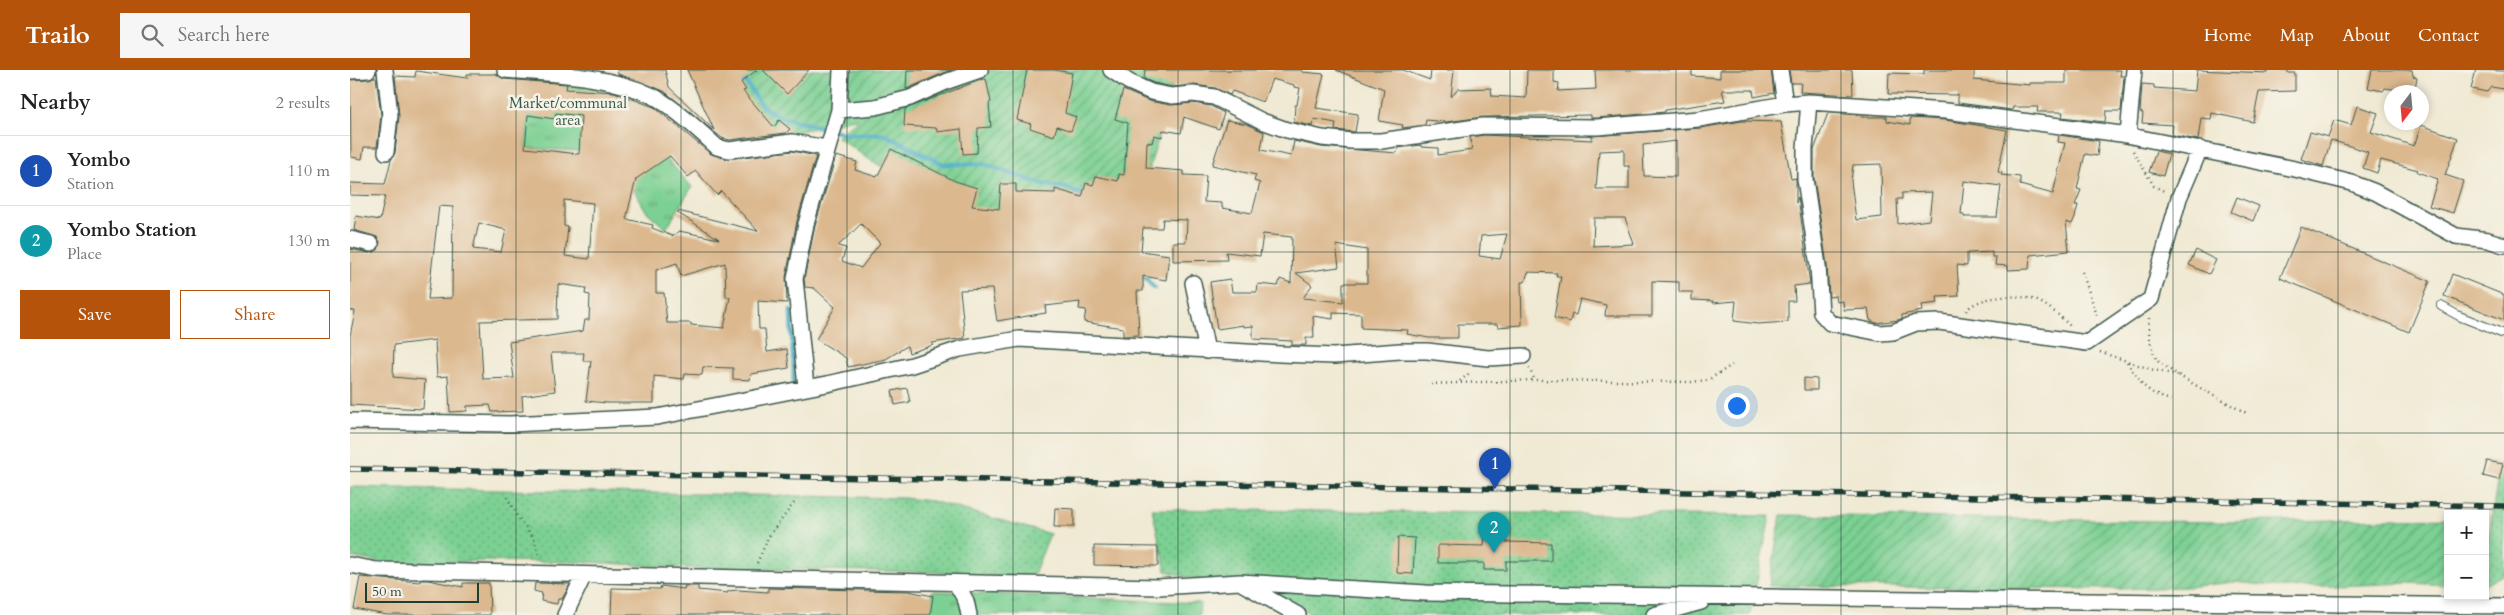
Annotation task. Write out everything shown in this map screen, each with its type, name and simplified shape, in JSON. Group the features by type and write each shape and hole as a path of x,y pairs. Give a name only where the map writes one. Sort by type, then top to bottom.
{"street":[{"path":"350,71 368,70"},
{"path":"385,70 390,115 386,152"},
{"path":"505,70 578,76 616,84 653,96 717,147 729,150 792,142 826,148"},
{"path":"806,388 795,279 797,260 826,148 839,110 840,70"},
{"path":"839,110 875,107 910,98 948,81 980,70"},
{"path":"1111,70 1129,82 1151,92 1172,96 1193,94 1214,97 1262,121 1287,130 1322,138 1352,141 1381,141 1483,126 1597,127 1699,120 1785,104 1809,102 1946,111 2124,134 2352,183 2375,192 2456,236 2488,240 2504,246"},
{"path":"1780,70 1785,104"},
{"path":"2124,134 2134,70"},
{"path":"1809,102 1804,148 1805,180 1818,266 1821,312 1830,323 1880,332 1893,332 1916,323 1962,324 2060,341 2087,343 2151,299 2178,198 2200,149"},
{"path":"350,239 371,244"},
{"path":"1193,283 1207,350"},
{"path":"350,421 510,424 657,417 912,366 960,349 1019,339 1334,356 1427,351 1488,358 1523,356"},
{"path":"350,565 377,570 1158,587 1240,582 1426,593 1719,598 2115,609 2215,610 2504,606"},
{"path":"565,615 584,575"},
{"path":"1240,582 1298,615"},
{"path":"956,583 966,601 969,615"},
{"path":"1654,615 1719,598"}],"lane":[{"path":"2441,306 2459,316 2504,334"}],"path":[{"path":"2124,134 2154,186 2178,198"},
{"path":"2082,272 2103,331"},
{"path":"1962,324 1963,314 1969,306 1981,301 2010,296 2033,299 2059,315 2087,343 2099,351 2126,361 2180,376"},
{"path":"2151,299 2148,330 2157,360 2180,376 2247,412"},
{"path":"2126,361 2136,378 2154,396 2172,400"},
{"path":"1431,384 1535,380 1691,382 1708,380 1732,365"},
{"path":"507,497 517,516 534,538 545,574"},
{"path":"751,579 769,536 794,502"}],"green space":[{"name":"Market/communal area","path":"531,70 607,77 660,106 654,144 692,187 666,229 646,211 613,153 525,148"},
{"path":"721,70 1177,70 1142,195 1055,220 954,210 867,158 837,137 859,118 770,138"},
{"path":"2504,438 2504,574 2489,583 2489,534"},
{"path":"350,487 904,498 932,501 1050,534 1032,579 932,572 687,568 588,562 476,561 391,564 350,557"},
{"path":"1152,509 1770,516 1750,615 1318,615 1166,571"},
{"path":"1781,515 2220,522 2444,518 2444,585 2408,583 2288,588 2235,582 2187,587 2121,589 1769,586"},
{"path":"932,591 1200,603 1199,615 929,615"}],"building":[{"path":"617,70 665,70 669,87 714,130 687,70 757,70 741,82 746,90 743,91 774,127 779,120 790,129 786,133 730,140 722,138 664,91 618,74"},
{"path":"763,70 809,70 787,94"},
{"path":"907,70 951,70 906,89"},
{"path":"1027,70 1054,70 1072,73 1065,113 1076,117 1071,131 1057,126 1054,136 1030,128 1031,124 1017,120"},
{"path":"1145,70 1302,70 1302,72 1324,74 1316,108 1358,114 1355,132 1335,130 1336,123 1314,119 1312,126 1294,122 1295,105 1297,105 1300,88 1294,87 1294,85 1272,79 1263,102 1232,91 1230,95 1215,88 1194,85 1172,87 1154,83 1144,79"},
{"path":"1336,70 1403,70 1430,80 1431,70 1454,70 1451,97 1458,89 1491,88 1492,96 1526,98 1527,70 1554,70 1554,82 1559,83 1558,91 1596,89 1595,70 1692,70 1692,76 1720,78 1720,70 1771,70 1774,93 1754,97 1753,90 1722,90 1725,101 1665,110 1665,112 1597,118 1591,118 1591,115 1483,117 1446,122 1426,120 1425,125 1402,128 1403,125 1379,121 1384,89"},
{"path":"1789,70 1852,70 1853,95 1800,92 1801,83 1791,83"},
{"path":"1924,70 1974,70 1974,80 2030,85 2030,83 2066,83 2066,70 2121,70 2120,76 2124,76 2121,111 2106,111 2105,122 2062,117 2063,112 2037,112 2038,107 2013,107 2012,110 1958,103 1958,95 1888,94 1889,73 1924,74"},
{"path":"2197,70 2268,73 2268,70 2288,70 2288,73 2295,73 2295,91 2259,92 2253,122 2212,113 2211,119 2201,118 2198,140 2172,135 2173,125 2142,123 2143,113 2140,112 2142,84 2154,85 2154,88 2195,91"},
{"path":"2372,70 2412,70 2413,76 2417,77 2416,85 2384,85 2383,91 2368,88"},
{"path":"2476,70 2504,71 2504,89 2491,87 2487,92 2471,89"},
{"path":"416,71 467,78 467,74 494,73 504,79 567,84 566,89 614,92 654,107 711,154 727,159 792,151 816,156 797,221 786,277 787,303 758,301 759,329 765,329 767,352 787,349 789,368 751,374 750,380 733,379 733,368 703,367 702,375 685,374 684,379 654,376 654,403 607,403 586,401 591,361 583,361 584,353 551,353 555,391 522,396 523,411 492,412 490,405 467,406 467,411 450,412 448,376 437,377 435,340 394,345 393,377 425,380 423,409 350,405 350,336 355,311 350,310 350,249 369,253 378,250 380,242 377,237 354,230 356,216 380,220 385,196 350,195 350,183 385,184 391,160 395,153 399,116 395,76 415,77","holes":["556,113 581,116 579,154 525,148 528,115 555,119","670,156 688,177 696,171 717,195 721,191 758,231 678,211 678,213 719,239 679,231 672,236 652,228 653,225 626,219 636,179","564,200 593,203 589,259 565,256 568,227 564,226","439,206 453,207 452,298 428,299","479,223 506,230 501,252 473,249","677,263 681,276 725,263 726,297 730,297 724,328 691,325 691,323 667,323 664,293 656,293 656,270","558,284 586,288 585,294 590,295 589,320 585,320 583,331 509,342 514,378 483,379 480,321 557,319"]},
{"path":"376,77 381,115 377,147 364,147 362,159 351,157 350,80"},
{"path":"986,79 991,102 989,103 991,127 978,128 977,153 963,154 961,129 937,132 937,128 904,126 905,109"},
{"path":"1123,90 1149,101 1171,105 1193,103 1211,106 1224,113 1219,129 1184,117 1181,133 1163,130 1162,137 1154,135 1152,143 1147,142 1146,168 1184,171 1184,175 1206,176 1204,202 1222,203 1222,208 1252,213 1260,183 1254,181 1256,175 1212,165 1227,120 1247,124 1264,132 1261,150 1291,156 1294,141 1321,147 1397,153 1398,148 1421,145 1421,147 1438,148 1438,155 1472,150 1470,137 1484,135 1592,140 1592,136 1700,128 1742,121 1781,122 1791,179 1796,178 1796,203 1798,197 1810,284 1794,286 1795,301 1788,301 1788,322 1758,324 1734,321 1736,301 1713,303 1713,301 1692,300 1692,292 1679,292 1679,282 1652,281 1652,316 1605,316 1606,305 1580,299 1576,315 1572,314 1570,322 1554,318 1561,276 1556,276 1557,273 1528,272 1525,282 1521,282 1522,325 1498,327 1497,324 1458,324 1458,338 1429,338 1407,334 1408,330 1361,328 1361,314 1333,313 1333,319 1313,316 1314,338 1306,338 1306,345 1292,345 1292,341 1253,339 1253,326 1244,327 1244,325 1217,329 1210,282 1230,279 1232,292 1257,292 1258,284 1278,286 1280,279 1291,283 1292,237 1263,234 1260,256 1226,252 1227,260 1173,261 1173,242 1186,242 1187,220 1163,219 1162,228 1143,228 1141,251 1169,255 1166,280 1143,276 1143,291 1137,291 1139,335 1123,336 1123,328 1084,322 1086,310 1079,309 1080,302 1045,306 1046,313 997,321 992,289 960,290 965,338 932,343 933,345 909,353 907,346 886,359 848,367 846,358 816,339 835,307 814,288 805,287 804,279 815,226 836,156 857,162 855,170 877,177 891,149 955,181 977,188 972,206 999,209 1001,184 1016,184 1016,192 1055,193 1055,189 1082,197 1086,183 1093,185 1096,176 1118,181 1119,174 1124,175 1128,123 1115,119","holes":["1676,141 1676,177 1644,176 1643,145","1624,150 1624,166 1629,166 1629,189 1596,189 1599,151","1594,218 1625,218 1634,244 1593,246","861,224 880,243 861,268 842,261 846,248 838,246","1507,234 1500,259 1479,256 1481,236","1336,245 1367,250 1367,283 1343,283 1343,302 1303,298 1312,285 1296,273 1339,267"]},
{"path":"2357,106 2378,113 2371,132 2414,146 2419,130 2429,130 2429,128 2458,138 2445,175 2463,181 2453,213 2429,206 2438,179 2417,172 2418,170 2381,160 2377,173 2363,168 2368,152 2331,140 2323,166 2301,159 2310,132 2328,137 2334,120 2351,125"},
{"path":"1828,113 1861,115 1861,117 1887,117 1887,121 1910,125 1910,118 1945,120 2007,130 1998,172 2002,173 2001,175 2020,177 2020,185 2053,194 2065,143 2058,142 2059,135 2099,141 2097,156 2085,154 2077,189 2081,190 2075,205 2078,205 2075,217 2072,224 2066,222 2069,251 2030,255 2029,269 2008,270 2008,266 1995,265 1996,257 1992,257 1992,252 1967,253 1967,266 1957,265 1959,296 1937,297 1938,303 1921,305 1922,311 1902,315 1902,318 1898,320 1876,323 1870,320 1868,309 1844,310 1843,301 1837,302 1836,296 1829,297 1827,265 1814,178 1814,150","holes":["1881,164 1882,217 1856,220 1851,181 1853,165","1964,181 2001,186 1997,217 1964,217 1964,214 1961,214","1932,192 1929,220 1898,224 1897,199 1902,199 1902,193"]},
{"path":"2156,151 2169,154 2163,176 2149,172"},
{"path":"2237,197 2259,206 2253,221 2231,212"},
{"path":"2301,227 2430,281 2409,332 2280,278"},
{"path":"2196,250 2216,260 2209,274 2189,265"},
{"path":"2452,274 2504,295 2504,320 2444,296"},
{"path":"1804,378 1817,379 1817,390 1804,390"},
{"path":"907,388 910,402 895,405 892,391"},
{"path":"2487,461 2503,464 2499,480 2483,476"},
{"path":"1055,508 1074,509 1074,527 1054,527"},
{"path":"1485,534 1506,534 1506,542 1551,543 1551,561 1506,561 1506,570 1484,570 1484,563 1438,563 1438,545 1484,546"},
{"path":"1398,537 1415,538 1413,574 1397,573"},
{"path":"1094,546 1158,547 1158,566 1094,565"},
{"path":"360,577 420,582 420,580 428,580 463,587 463,583 489,583 490,615 387,615 354,609"},
{"path":"535,583 570,584 562,599 558,599 557,604 541,601 542,593 534,591"},
{"path":"661,586 684,589 685,586 698,586 698,590 728,593 728,591 738,590 768,592 768,588 908,591 933,596 930,615 611,615 612,588 660,589"}],"waterway":[{"path":"737,70 763,107 780,117 847,134 884,134 943,164 984,164 1041,184 1068,188 1086,198"},
{"path":"811,180 823,127"},
{"path":"1140,272 1154,288"},
{"path":"791,311 794,384"}],"railway":[{"path":"350,469 2504,506"}],"place":[{"name":"Yombo","path":"1495,489"},
{"name":"Yombo Station","path":"1494,553"}]}
